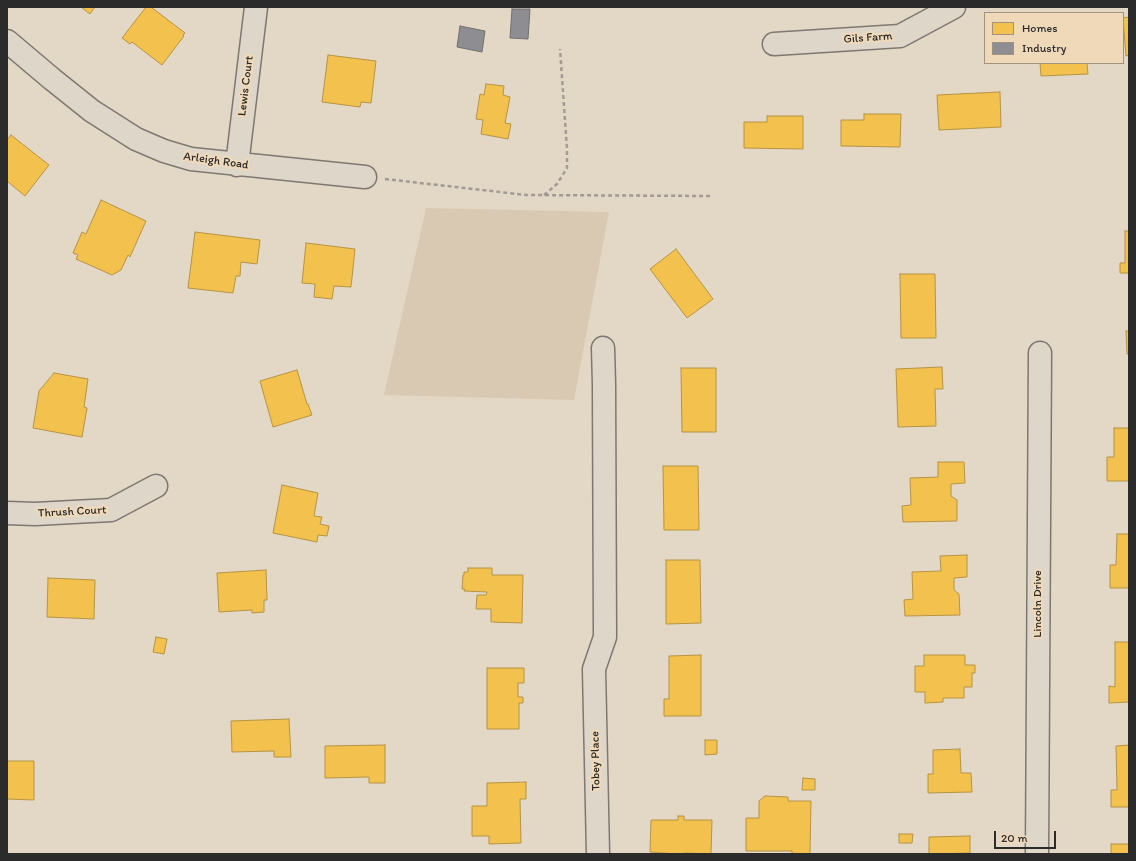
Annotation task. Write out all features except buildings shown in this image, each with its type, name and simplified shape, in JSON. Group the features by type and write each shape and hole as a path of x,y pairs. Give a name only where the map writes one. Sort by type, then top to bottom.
{"street":[{"name":"Lewis Court","path":"236,165 256,7"},
{"name":"Gils Farm","path":"774,44 900,36 954,7"},
{"name":"Arleigh Road","path":"7,41 92,111 136,139 164,151 191,160 365,177"},
{"name":"Tobey Place","path":"598,854 594,669 605,637 603,348"},
{"name":"Lincoln Drive","path":"1037,854 1040,354"},
{"name":"Thrush Court","path":"7,513 36,514 111,510 156,486"}],"path":[{"path":"544,195 557,184 566,168 567,149 560,49"},
{"path":"365,177 526,195 712,196"}],"shaded area":[{"path":"426,208 609,212 574,400 384,395"}]}
